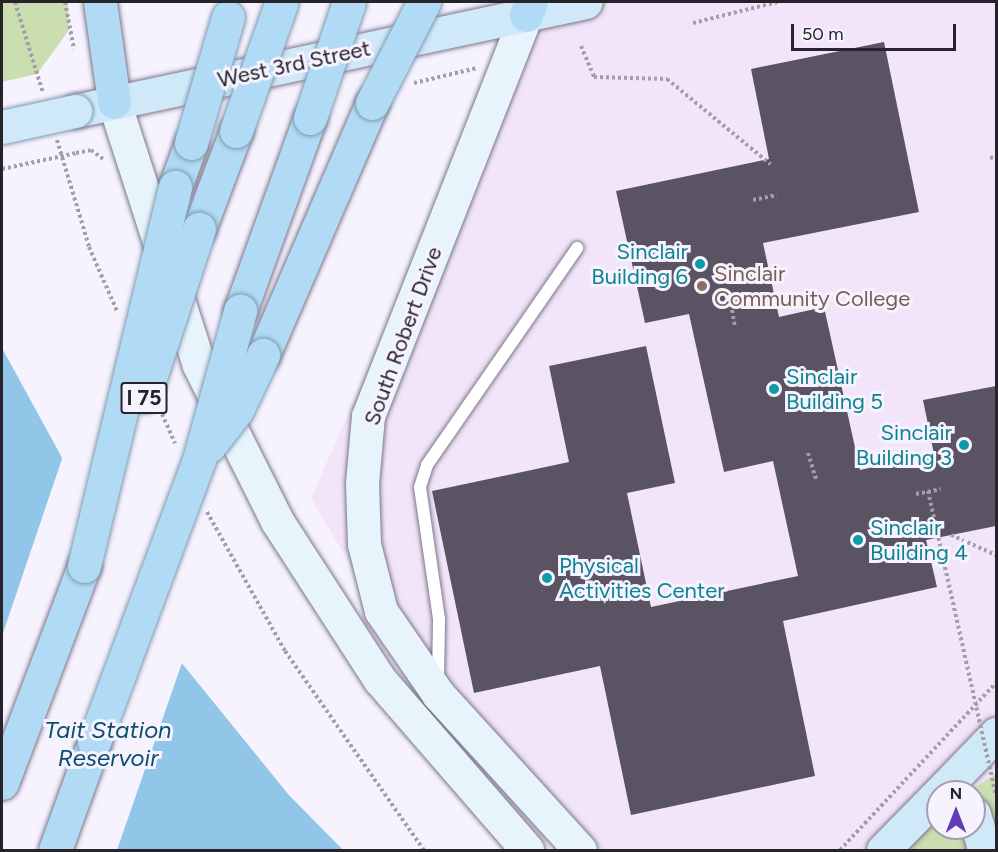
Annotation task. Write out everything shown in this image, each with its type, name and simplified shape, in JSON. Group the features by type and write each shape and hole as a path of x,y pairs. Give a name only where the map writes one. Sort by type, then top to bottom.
{"highway":[{"path":"100,2 114,102"},
{"path":"55,850 199,460 240,311 349,2"},
{"path":"199,460 237,410 372,103 424,2"},
{"name":"I 75","path":"2,783 84,566 199,229 282,3"},
{"path":"84,566 175,187 191,143 231,9"}],"main road":[{"name":"West 3rd Street","path":"2,127 529,8 586,2"},
{"path":"977,780 988,742"},
{"path":"951,780 988,742"},
{"path":"883,850 926,806"}],"street":[{"name":"South Robert Drive","path":"529,8 368,416 362,483 364,544 381,611 438,694 580,850"},
{"path":"114,102 199,365 231,433 325,601 420,730 526,850"}],"lane":[{"path":"420,730 438,694 439,619 420,487 426,465 577,248"}],"path":[{"path":"64,2 74,49"},
{"path":"693,23 777,2"},
{"path":"581,46 594,77 668,79 770,164"},
{"path":"403,85 483,67"},
{"path":"2,169 92,150 107,162 128,148"},
{"path":"990,158 996,157"},
{"path":"753,200 776,195"},
{"path":"731,304 735,327"},
{"path":"808,453 816,480"},
{"path":"916,494 941,489"},
{"path":"928,491 996,796"},
{"path":"951,535 996,555"},
{"path":"285,651 424,850"},
{"path":"840,850 996,683"}],"shaded area":[{"name":"Sinclair Community College","path":"586,2 996,2 996,850 580,850 381,617 311,498 526,15"}],"green space":[{"path":"2,2 68,2 69,30 37,74 2,82"},
{"path":"996,774 996,850 907,850 926,830 926,840 986,840 986,780"}],"water":[{"name":"Tait Station Reservoir","path":"2,348 159,635 288,794 343,850 2,850"}],"pier":[{"name":"Tait Station Reservoir","path":"64,453 162,634 183,660 117,850 2,850 2,636"}],"building":[{"path":"884,42 919,212 763,243 779,317 824,307 860,470 934,454 923,400 996,386 996,526 926,540 937,587 783,621 815,776 631,815 600,666 474,693 432,491 569,462 549,366 646,346 675,483 627,493 651,607 798,576 773,461 724,472 689,314 645,323 616,191 769,159 751,69"}],"place":[{"name":"Sinclair Building 6","path":"700,264"},
{"name":"Sinclair Community College","path":"702,286"},
{"name":"Sinclair Building 5","path":"774,389"},
{"name":"Sinclair Building 3","path":"964,445"},
{"name":"Sinclair Building 4","path":"858,540"},
{"name":"Physical Activities Center","path":"547,578"}]}
